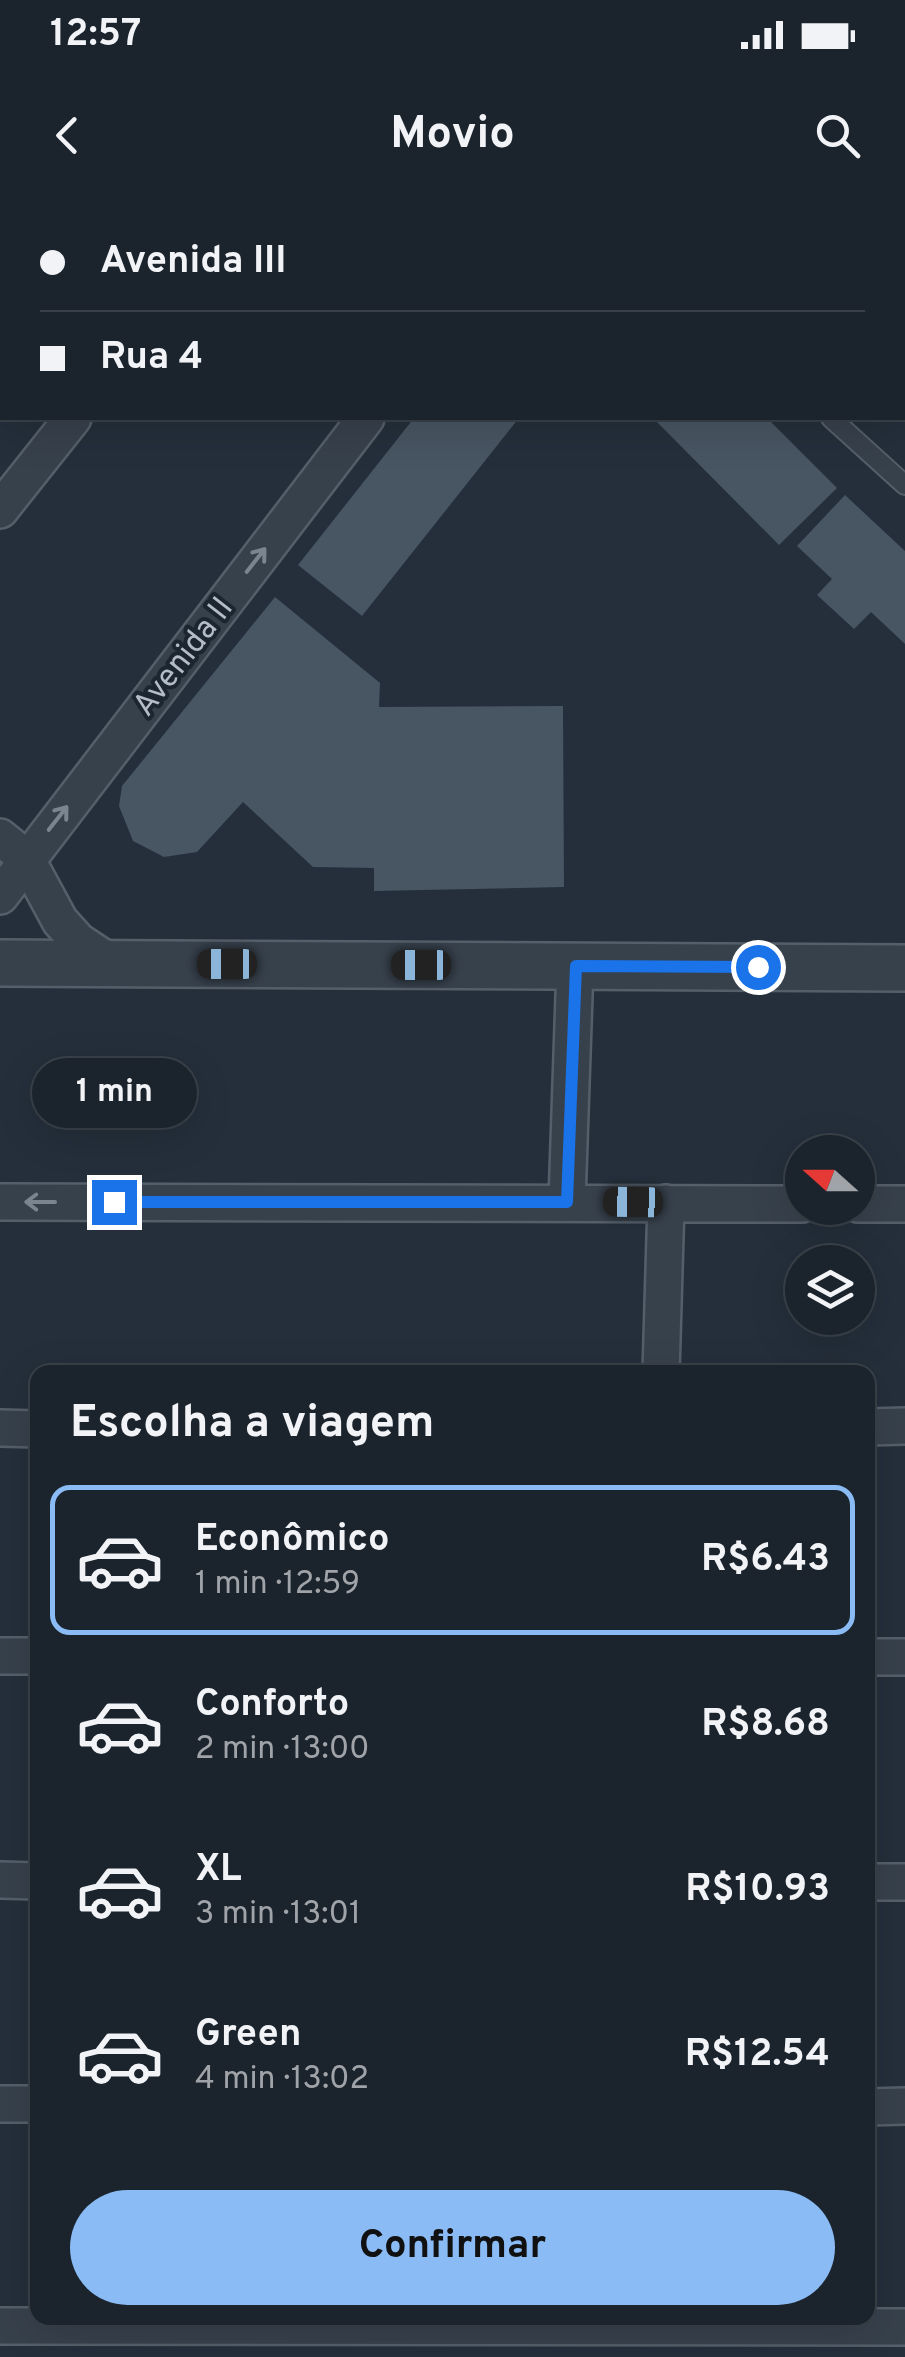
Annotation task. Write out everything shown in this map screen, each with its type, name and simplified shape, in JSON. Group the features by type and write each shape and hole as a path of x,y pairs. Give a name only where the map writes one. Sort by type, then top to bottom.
{"street":[{"path":"0,510 71,420"},
{"name":"Avenida II","path":"0,896 13,847 364,420"},
{"path":"13,847 60,920 78,941 111,963"},
{"path":"0,963 905,968"},
{"path":"567,1202 576,966"},
{"path":"0,1202 785,1204"},
{"path":"661,1365 666,1203"},
{"path":"875,1204 905,1204"},
{"path":"875,1427 905,1426"},
{"path":"0,1428 30,1429"},
{"path":"0,1656 30,1656"},
{"path":"875,1657 905,1658"},
{"path":"0,1880 30,1881"},
{"path":"875,1882 905,1882"},
{"path":"0,2104 30,2104"},
{"path":"875,2107 905,2106"},
{"path":"0,2326 576,2342 656,2325"},
{"path":"811,2325 905,2327"}],"lane":[{"path":"833,420 905,486"}],"building":[{"path":"412,420 517,420 362,616 298,565"},
{"path":"655,420 769,420 837,488 779,545"},
{"path":"845,495 905,551 905,644 871,612 854,629 817,595 832,579 797,546"},
{"path":"275,597 380,683 379,707 563,706 564,887 374,891 374,868 313,867 243,802 197,852 164,857 133,841 119,806 122,786"}],"route":[{"path":"114,1202 567,1202 576,966 758,967"}]}
